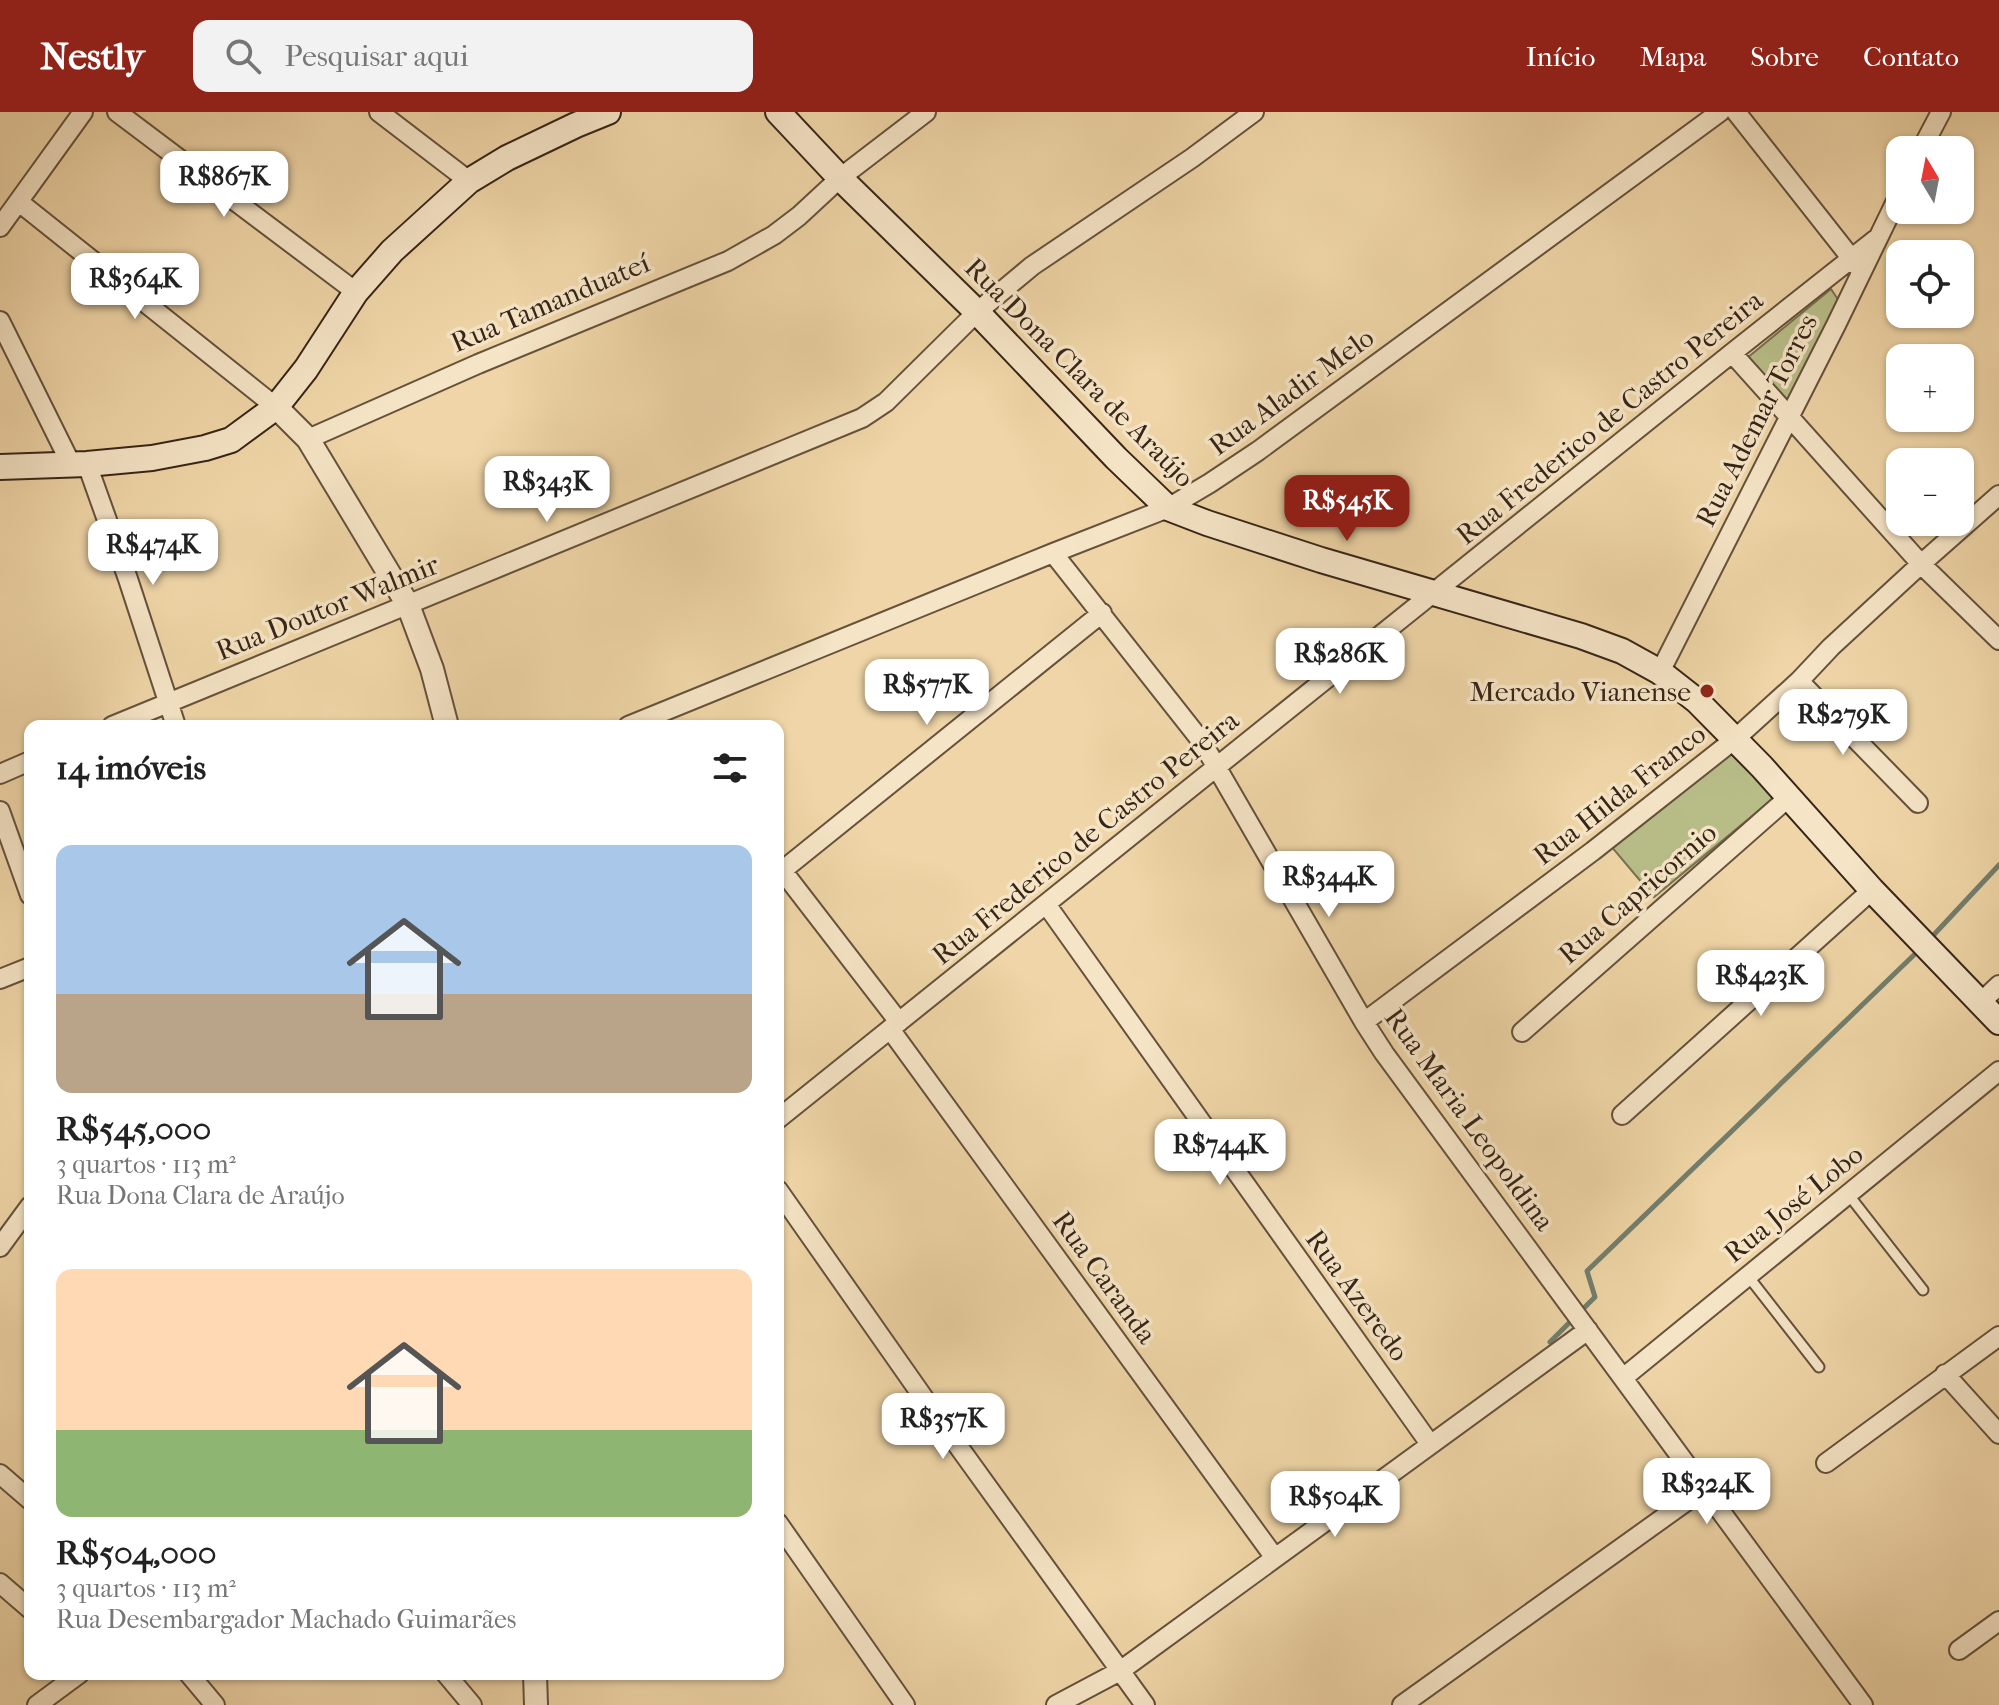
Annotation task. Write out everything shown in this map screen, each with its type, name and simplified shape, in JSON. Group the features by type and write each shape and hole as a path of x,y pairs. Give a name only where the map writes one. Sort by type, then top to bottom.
{"main road":[{"path":"0,467 152,458 231,440 276,407 306,369 356,292 392,251 469,181 507,158 608,112"},
{"name":"Rua Dona Clara de Araújo","path":"778,112 1168,508 1321,560 1581,636 1622,651 1660,672 1697,701 1735,739 1872,890 1999,1022"}],"street":[{"path":"0,227 83,112"},
{"path":"117,112 356,292"},
{"path":"379,112 469,181"},
{"name":"Rua Tamanduateí","path":"308,439 478,364 728,261 774,235 840,178 926,112"},
{"name":"Rua Doutor Walmir","path":"126,720 862,418 901,389 977,312 1032,266 1192,158 1254,112"},
{"name":"Rua Aladir Melo","path":"667,719 1053,553 1168,508 1270,442 1720,112"},
{"path":"1736,112 1856,264"},
{"path":"1928,136 1941,112"},
{"path":"19,202 276,407 308,439 408,605 432,669 445,720"},
{"name":"Rua Frederico de Castro Pereira","path":"784,1114 1732,353 1856,264 1876,239 1886,220"},
{"name":"Rua Ademar Torres","path":"1660,672 1836,325 1856,264"},
{"path":"0,321 79,464 128,579 174,720"},
{"path":"1732,353 1921,564 1999,640"},
{"name":"Rua Hilda Franco","path":"1364,1022 1593,851 1735,739 1799,681 1831,647 1999,495"},
{"name":"Rua Maria Leopoldina","path":"1053,553 1202,742 1384,1053 1863,1705"},
{"path":"784,866 1102,613"},
{"path":"1799,681 1918,803"},
{"path":"0,774 24,764"},
{"name":"Rua Capricornio","path":"1522,1032 1789,797"},
{"path":"0,811 24,878"},
{"name":"Rua Caranda","path":"784,877 1275,1558"},
{"path":"1622,1115 1872,890"},
{"name":"Rua Azeredo","path":"1046,904 1430,1444"},
{"path":"0,979 24,969"},
{"path":"1981,1002 1999,985"},
{"name":"Rua José Lobo","path":"1623,1378 1999,1071"},
{"path":"784,1198 1145,1705"},
{"path":"0,1247 24,1214"},
{"path":"1056,1705 1120,1671 1430,1444 1582,1322"},
{"path":"1826,1463 1999,1336"},
{"path":"1945,1374 1999,1434"},
{"path":"0,1474 24,1495"},
{"path":"1402,1705 1705,1488"},
{"path":"784,1532 905,1705"},
{"path":"0,1583 24,1604"},
{"path":"1959,1650 1999,1621"},
{"path":"37,1705 71,1680"},
{"path":"194,1680 215,1705"},
{"path":"451,1680 472,1705"},
{"path":"535,1680 536,1705"}],"lane":[{"path":"1848,1194 1923,1290"},
{"path":"1748,1276 1819,1367"}],"green space":[{"path":"1831,289 1839,301 1787,404 1747,358"},
{"path":"1731,753 1758,769 1774,798 1654,897 1610,845"}],"waterway":[{"path":"1928,941 1999,865"},
{"path":"1550,1342 1595,1297 1587,1271 1918,951"}],"place":[{"name":"Mercado Vianense","path":"1707,691"}]}
